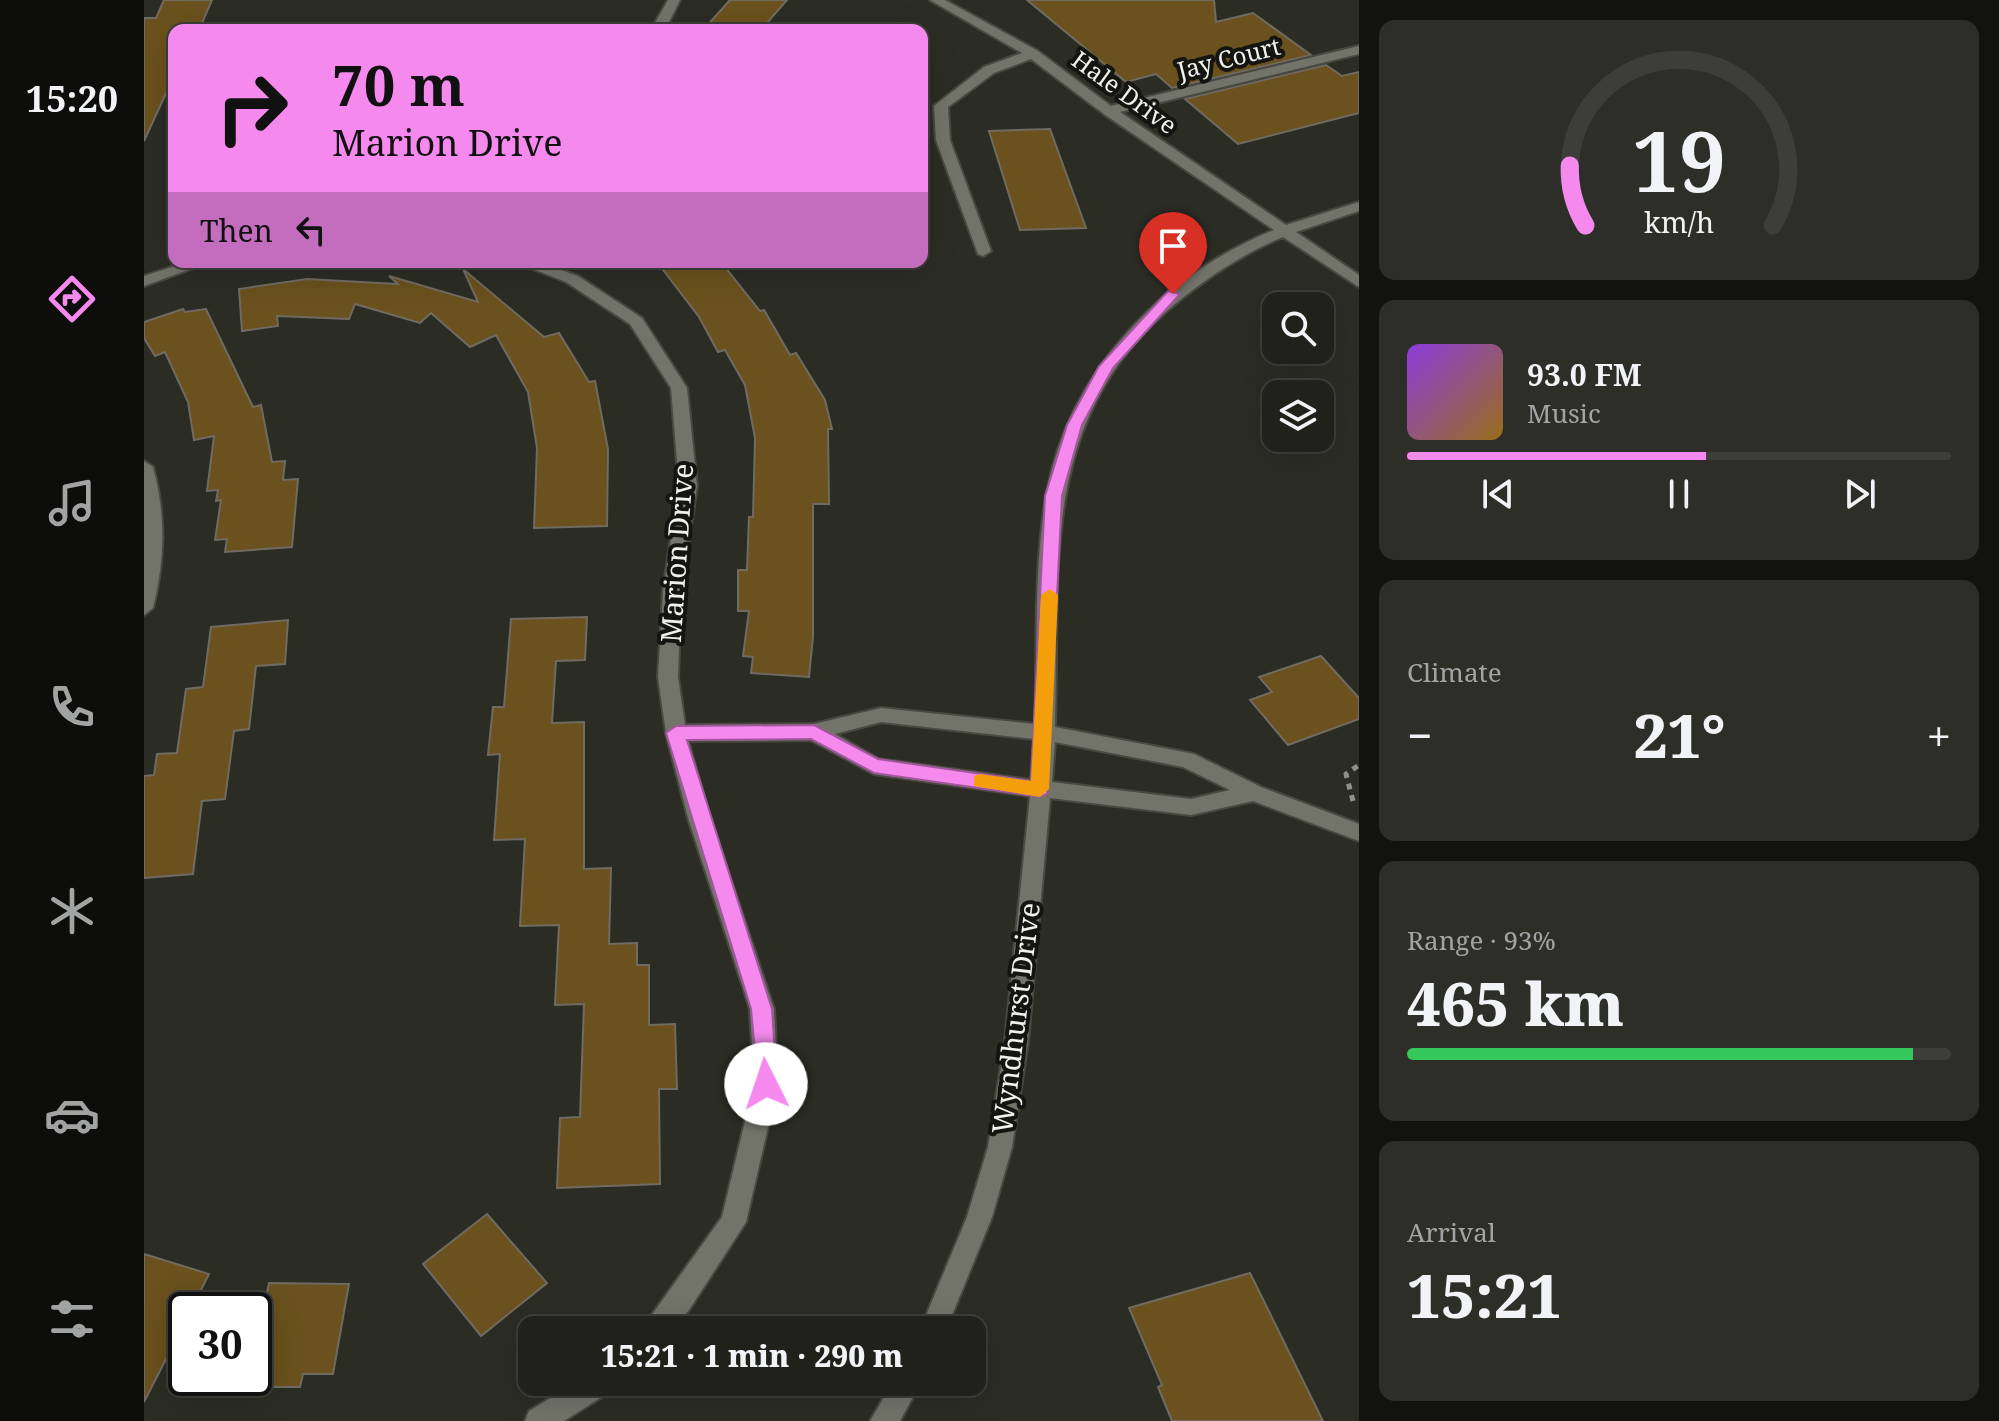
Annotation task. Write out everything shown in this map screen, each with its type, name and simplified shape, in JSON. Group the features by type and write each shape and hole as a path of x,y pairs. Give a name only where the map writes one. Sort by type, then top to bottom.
{"street":[{"path":"661,24 674,0"},
{"name":"Hale Drive","path":"936,0 1033,54 1281,231"},
{"name":"Jay Court","path":"1109,111 1359,50"},
{"path":"983,251 943,140 941,106 989,70 1033,54"},
{"name":"Wyndhurst Drive","path":"939,1316 970,1243 1000,1149 1016,1058 1045,733 1053,496 1074,425 1107,366 1173,294 1281,231 1359,206"},
{"path":"1281,231 1359,282"},
{"path":"144,281 184,268"},
{"name":"Marion Drive","path":"540,268 572,279 636,321 679,388 688,486 672,591 668,677 676,733 762,1009 766,1084 733,1222 667,1316"},
{"path":"144,467 153,496 158,535 144,608"},
{"path":"676,733 814,732 881,715 1045,733 1187,760 1254,793 1356,832"},
{"path":"814,732 874,766 1191,807 1254,793"},
{"path":"539,1421 579,1396"},
{"path":"884,1421 899,1396"}],"path":[{"path":"1356,832 1355,810 1346,774 1359,765"}],"building":[{"path":"164,0 212,0 202,24 168,24 168,89 144,141 144,18 156,18"},
{"path":"730,0 787,0 766,24 708,24"},
{"path":"1027,0 1214,0 1216,22 1253,13 1311,55 1172,88 1156,74 1126,82"},
{"path":"1326,65 1342,76 1359,72 1359,113 1238,144 1185,99"},
{"path":"1050,129 1086,228 1020,230 989,131"},
{"path":"662,268 726,268 760,311 764,310 790,355 796,353 825,400 832,429 828,429 829,504 813,504 813,637 809,677 751,673 753,657 743,656 749,611 738,611 738,570 747,570 749,517 753,517 755,438 745,385 725,350 718,352 699,317"},
{"path":"463,269 544,337 559,333 589,382 595,381 608,449 607,526 534,528 537,448 528,392 496,335 470,347 431,313 420,323 355,304 349,319 277,316 278,326 242,331 239,289 307,279 398,284 389,276 478,302"},
{"path":"183,309 185,312 206,309 253,407 261,405 272,462 285,461 283,480 298,479 292,547 225,552 227,539 215,540 221,500 216,501 218,490 207,491 214,436 194,440 188,402 165,352 155,356 144,338 144,322"},
{"path":"587,617 585,660 556,661 552,723 584,722 584,869 611,868 609,944 637,943 637,965 649,965 649,1025 675,1024 677,1089 659,1089 660,1184 557,1188 560,1118 580,1117 584,1004 555,1005 559,925 520,926 525,839 494,840 500,754 488,755 493,707 504,707 511,619"},
{"path":"288,620 285,664 256,666 249,729 234,731 225,799 202,801 193,874 144,878 144,776 154,775 157,754 177,753 186,689 203,687 211,627"},
{"path":"1321,656 1359,698 1359,719 1288,745 1250,700 1272,692 1259,677"},
{"path":"487,1214 547,1283 481,1336 423,1264"},
{"path":"144,1254 209,1274 200,1292 168,1292 168,1355 144,1402"},
{"path":"1250,1273 1323,1421 1172,1421 1158,1387 1162,1385 1129,1308"},
{"path":"269,1283 349,1284 333,1374 303,1374 300,1387 272,1387 272,1292 267,1292"}],"slow traffic":[{"path":"980,781 1040,789 1050,595"}],"route":[{"path":"766,1084 762,1009 699,818 676,733 814,732 874,766 1040,789 1045,733 1053,496 1074,425 1107,366 1173,294"}]}
